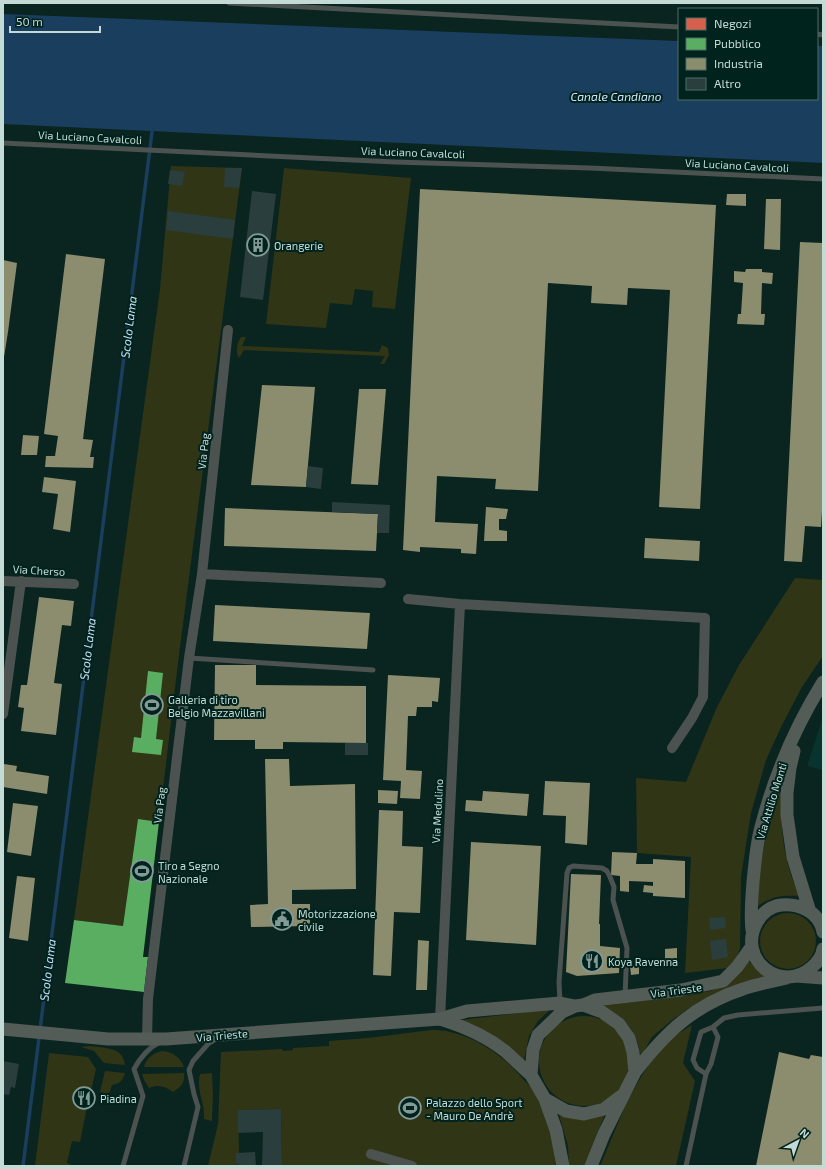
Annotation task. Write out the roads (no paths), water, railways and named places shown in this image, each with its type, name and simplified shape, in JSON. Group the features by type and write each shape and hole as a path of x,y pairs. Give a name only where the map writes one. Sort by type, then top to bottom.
{"main road":[{"name":"Via Attilio Monti","path":"752,946 750,914 760,829 771,791 783,759 823,682"},
{"name":"Via Attilio Monti","path":"801,723 790,768 786,793 787,815 793,857 823,932"},
{"path":"752,930 759,918 767,910 778,905 789,904 800,906 817,918"},
{"name":"Via Trieste","path":"3,1028 58,1035 108,1039 166,1039 440,1019 468,1011 560,1003 579,1005 595,1000 681,990 724,981 737,967 752,946"},
{"path":"752,946 754,956 760,965 769,972 778,976 793,977 808,971 817,963 823,949"},
{"name":"Via Trieste","path":"635,1072 652,1050 672,1029 694,1012 714,1001 743,989 793,977 823,978"},
{"path":"563,1166 556,1130 545,1099 531,1075 533,1050 538,1035 562,1012 579,1005 602,1012 619,1024 629,1038 633,1052 635,1072 604,1134 591,1166"},
{"name":"Via Trieste","path":"440,1019 476,1033 505,1051 531,1075"},
{"path":"545,1099 566,1111 584,1114 604,1110 624,1094"}],"street":[{"name":"Via Pag","path":"147,1039 149,992 189,658 202,574 228,330"},
{"path":"202,574 381,583"},
{"name":"Via Cherso","path":"3,581 74,584"},
{"path":"3,714 21,581"},
{"path":"408,599 460,604 705,618 703,697 692,718 672,748"},
{"name":"Via Medulino","path":"440,1019 460,604"},
{"path":"371,1154 412,1166"}],"lane":[{"path":"229,3 678,27"},
{"name":"Via Luciano Cavalcoli","path":"3,143 395,162 590,168 823,179"},
{"path":"189,658 373,670"},
{"path":"560,1003 558,982 567,873 569,868 573,866 602,868 610,876 614,887 614,900 627,948 625,997"},
{"path":"706,1074 697,1068 693,1060 701,1032 713,1027 724,1018 738,1015 823,1008"},
{"path":"686,1166 706,1074 711,1064 718,1036 713,1027"},
{"path":"184,1166 198,1107 189,1070 193,1061 208,1044 221,1035"},
{"path":"123,1166 143,1096 134,1069 139,1060 148,1050 155,1044 166,1039"}],"water":[{"name":"Canale Candiano","path":"3,14 678,41 678,100 818,100 818,46 823,46 823,163 3,124"}],"waterway":[{"name":"Scolo Lama","path":"23,1166 152,132"}],"place":[{"name":"Orangerie","path":"258,245"},
{"name":"Galleria di tiro Belgio Mazzavillani","path":"152,705"},
{"name":"Tiro a Segno Nazionale","path":"142,871"},
{"name":"Motorizzazione civile","path":"282,919"},
{"name":"Koya Ravenna","path":"592,961"},
{"name":"Piadina","path":"84,1098"},
{"name":"Palazzo dello Sport - Mauro De Andrè","path":"410,1108"}]}
